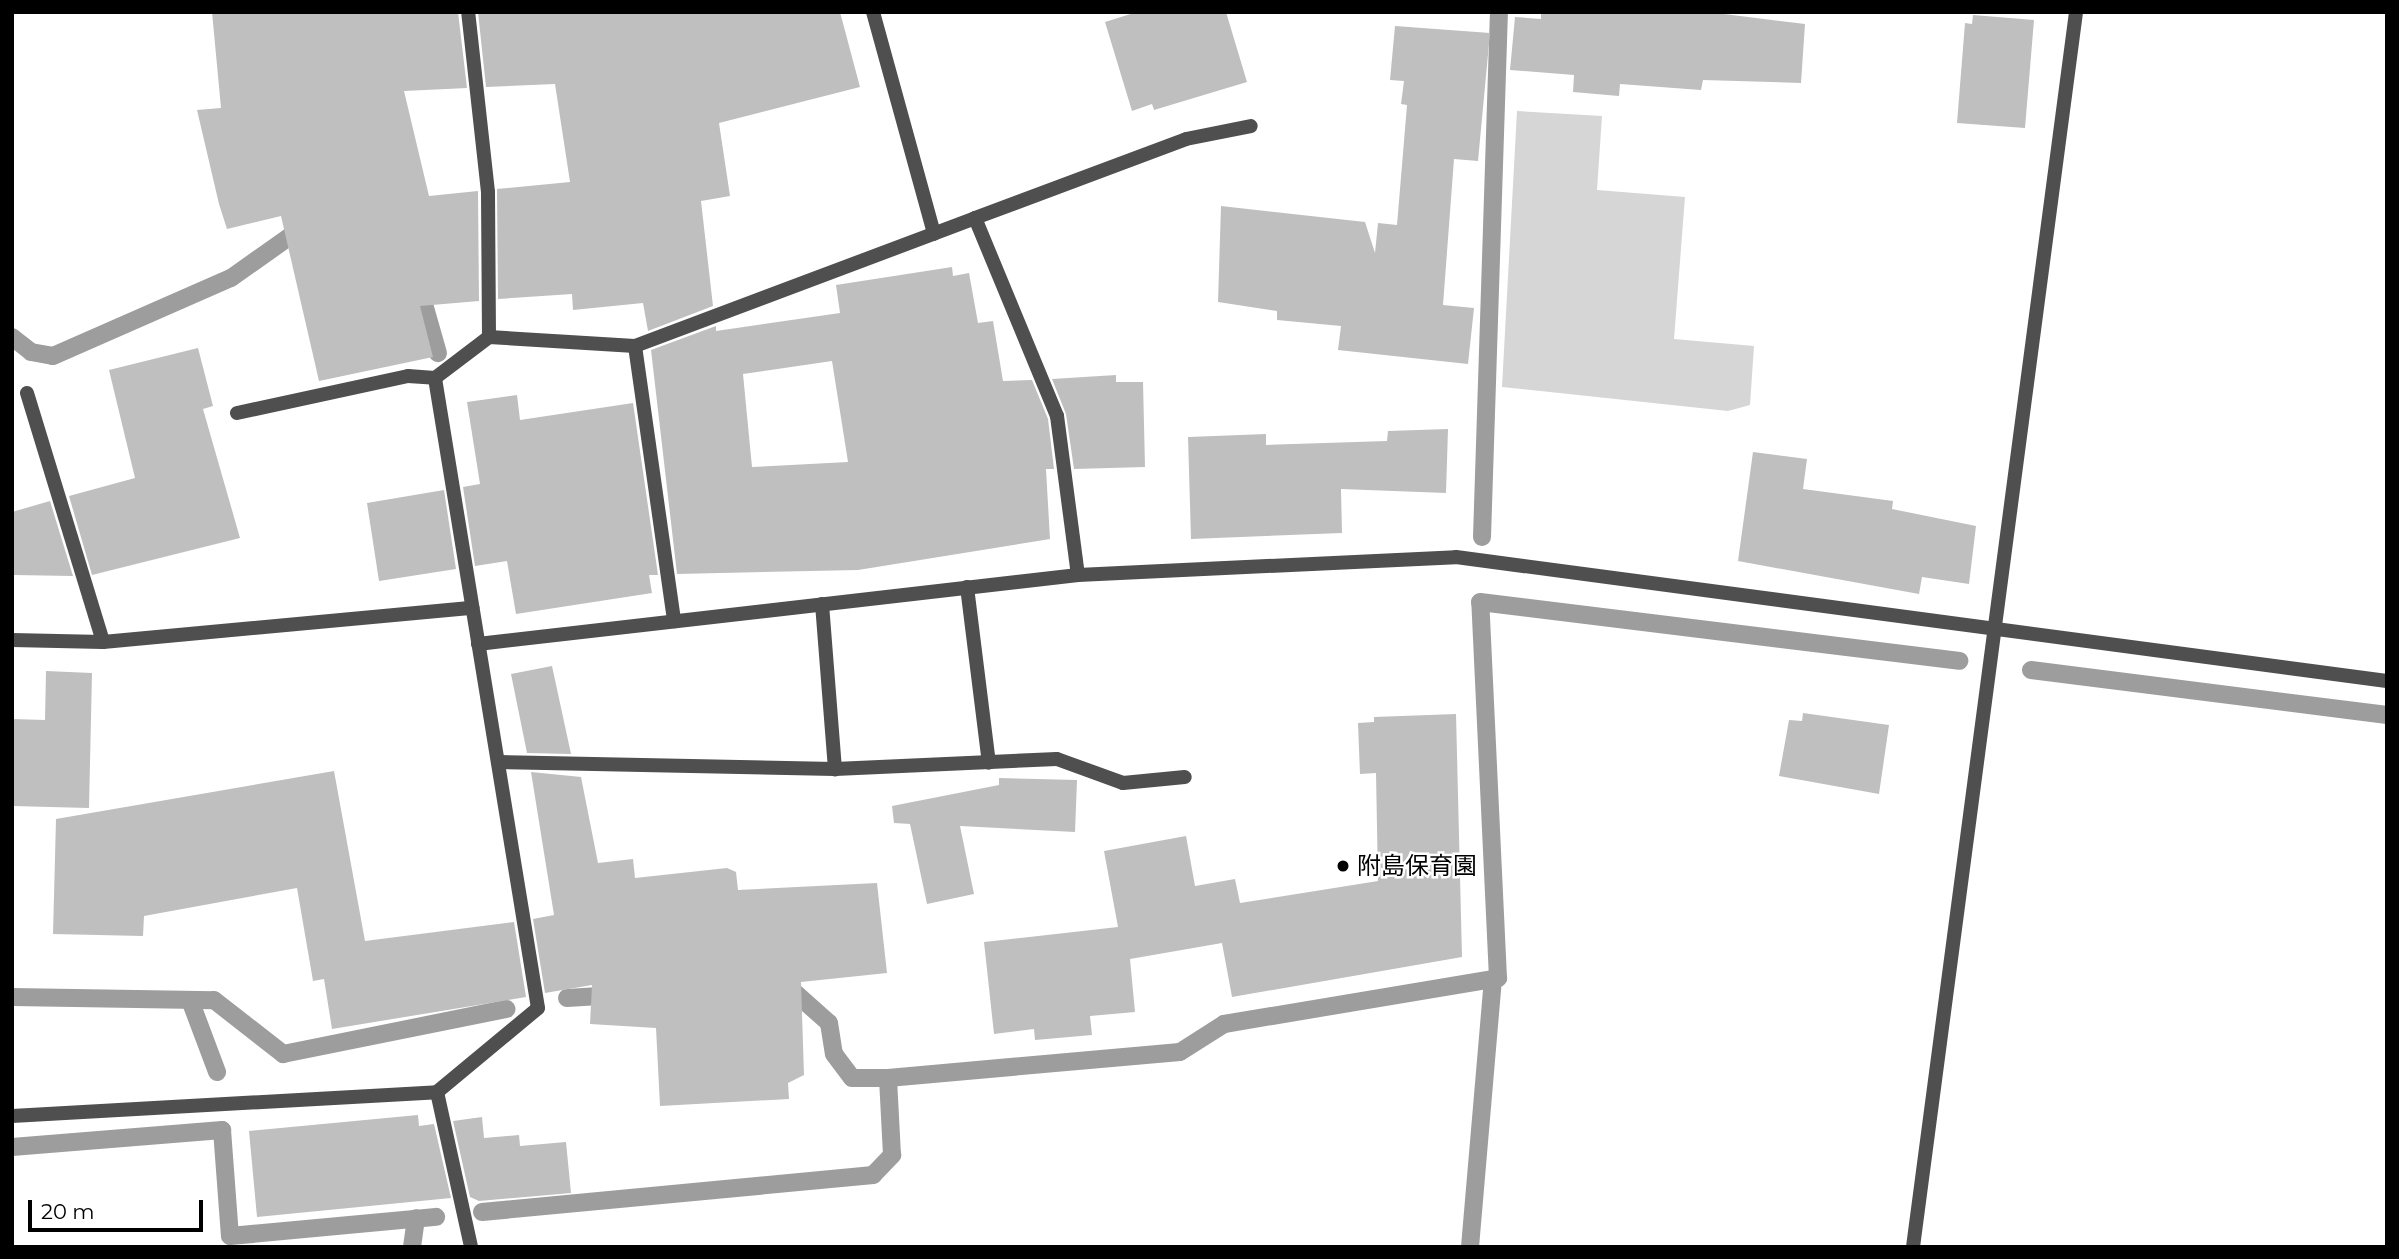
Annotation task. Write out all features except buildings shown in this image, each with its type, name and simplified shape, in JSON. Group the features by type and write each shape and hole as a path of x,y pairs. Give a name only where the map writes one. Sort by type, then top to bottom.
{"street":[{"path":"468,12 488,192 489,337"},
{"path":"873,12 934,234"},
{"path":"1913,1247 2076,12"},
{"path":"237,413 408,376 435,378 489,337 635,346 1186,139 1251,126"},
{"path":"975,218 1057,416 1078,575"},
{"path":"635,346 674,621"},
{"path":"12,1116 437,1092 538,1008 435,378"},
{"path":"27,393 103,642"},
{"path":"478,644 1078,575 1456,557 1995,633 2387,681"},
{"path":"967,587 989,763"},
{"path":"822,604 835,769"},
{"path":"12,640 103,642 472,608"},
{"path":"498,762 835,769 1057,759 1123,783 1185,777"},
{"path":"437,1092 471,1247"}],"shaded area":[{"path":"1517,111 1602,116 1597,190 1685,197 1674,339 1754,346 1750,405 1728,411 1502,387"}],"waterway":[{"path":"1482,537 1499,12"},
{"path":"12,337 31,352 53,356 231,278 289,237 307,233"},
{"path":"418,283 438,353"},
{"path":"780,990 793,991 829,1023 834,1054 852,1078 888,1078 1180,1052 1224,1024 1498,978 1480,602 1959,661"},
{"path":"2031,670 2387,715"},
{"path":"1470,1247 1493,979"},
{"path":"567,998 616,995"},
{"path":"12,997 214,1000 283,1054 507,1009"},
{"path":"190,1000 217,1072"},
{"path":"482,1212 873,1175 892,1155 888,1078"},
{"path":"12,1147 222,1130 230,1236 436,1217"},
{"path":"412,1247 416,1218"}],"place":[{"name":"附島保育園","path":"1343,866"}]}
